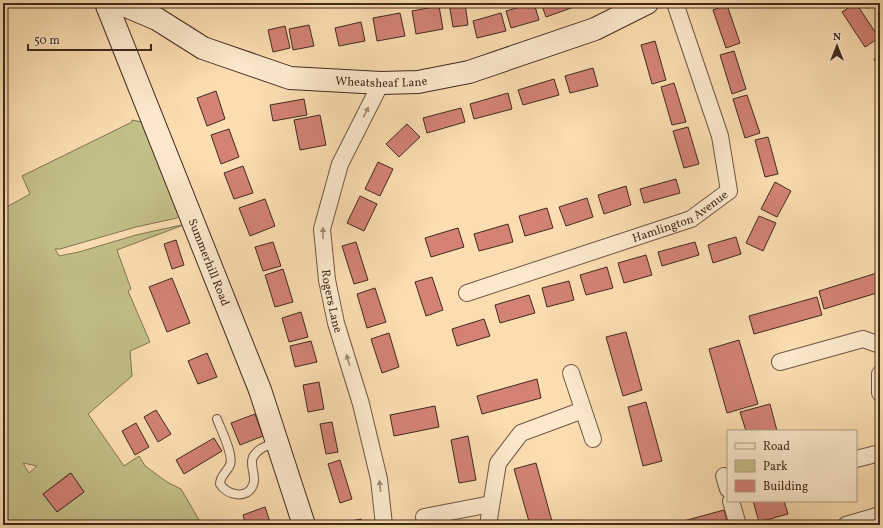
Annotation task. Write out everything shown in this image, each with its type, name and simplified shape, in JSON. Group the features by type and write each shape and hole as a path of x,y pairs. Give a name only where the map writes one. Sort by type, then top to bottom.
{"street":[{"name":"Summerhill Road","path":"106,3 254,375 304,525"},
{"name":"Wheatsheaf Lane","path":"119,3 157,19 203,48 290,78 381,83 418,82 469,72 595,29 647,3"},
{"name":"Hamlington Avenue","path":"467,293 691,219 729,191 720,136 675,3"},
{"name":"Rogers Lane","path":"381,83 340,164 322,229 326,280 336,323 361,404 379,479 384,525"},
{"path":"780,362 863,339 880,345"},
{"path":"572,373 593,439"},
{"path":"880,374 880,393"},
{"path":"488,525 498,463 521,433 583,410"},
{"path":"857,459 880,453"},
{"path":"731,502 738,525"},
{"path":"424,517 491,504"},
{"path":"846,525 880,515"}],"lane":[{"path":"217,419 230,453 231,460 221,478 220,484 227,492 232,494 236,495 248,491 252,487 254,481 252,462 253,457 260,449 277,442"}],"green space":[{"path":"132,120 142,122 184,211 177,218 136,227 60,249 55,249 59,256 79,252 136,235 186,224 117,250 131,289 128,291 150,342 130,351 132,376 88,414 124,466 139,456 145,466 167,482 181,489 202,525 3,525 3,209 30,194 22,176 132,122","holes":["23,463 37,466 29,473","70,473 84,492 57,512 43,494"]}],"building":[{"path":"449,3 465,3 468,25 453,27"},
{"path":"534,3 539,20 511,28 506,11"},
{"path":"541,3 573,3 574,7 546,17"},
{"path":"856,3 879,38 865,47 842,12"},
{"path":"727,5 740,43 726,48 713,10"},
{"path":"439,6 443,29 416,34 412,11"},
{"path":"400,13 405,36 377,41 373,18"},
{"path":"501,13 506,31 477,38 473,21"},
{"path":"361,22 365,41 339,46 335,28"},
{"path":"309,25 314,46 293,50 289,29"},
{"path":"285,26 290,48 273,52 268,30"},
{"path":"655,41 666,80 652,84 641,45"},
{"path":"734,51 746,89 732,94 720,55"},
{"path":"880,56 880,70 874,59"},
{"path":"593,68 598,86 570,93 565,76"},
{"path":"554,79 559,95 523,105 518,90"},
{"path":"674,83 686,122 672,125 661,87"},
{"path":"216,91 225,119 207,126 197,98"},
{"path":"508,93 512,109 474,119 470,104"},
{"path":"747,95 760,133 745,138 733,99"},
{"path":"304,99 307,115 273,121 270,105"},
{"path":"461,108 465,122 427,133 423,118"},
{"path":"320,115 326,145 300,150 294,120"},
{"path":"407,124 420,137 399,157 386,144"},
{"path":"688,127 699,164 684,168 673,131"},
{"path":"229,129 239,157 221,164 211,135"},
{"path":"768,137 778,174 765,177 755,140"},
{"path":"378,162 393,169 380,196 365,189"},
{"path":"243,166 253,193 234,199 224,173"},
{"path":"676,179 680,193 644,203 640,189"},
{"path":"775,182 791,191 777,217 761,209"},
{"path":"626,186 631,205 604,214 598,195"},
{"path":"360,196 377,204 364,231 347,223"},
{"path":"587,198 593,217 566,226 559,207"},
{"path":"265,199 275,226 250,236 239,208"},
{"path":"547,208 553,228 525,236 519,216"},
{"path":"759,216 776,223 763,251 746,243"},
{"path":"508,224 513,242 479,251 474,234"},
{"path":"458,228 464,247 431,257 425,238"},
{"path":"736,237 741,254 713,263 708,245"},
{"path":"176,240 184,265 172,269 164,244"},
{"path":"273,242 281,266 263,271 255,247"},
{"path":"356,242 368,280 354,284 342,246"},
{"path":"695,242 699,255 662,266 658,252"},
{"path":"646,255 652,275 624,283 618,263"},
{"path":"607,267 613,288 586,295 580,275"},
{"path":"283,269 293,302 275,307 265,275"},
{"path":"880,272 880,292 824,309 819,291"},
{"path":"432,277 443,310 426,316 415,282"},
{"path":"172,278 190,323 167,332 149,287"},
{"path":"569,281 574,300 547,307 542,288"},
{"path":"375,288 386,322 367,328 357,294"},
{"path":"529,295 535,313 500,323 495,305"},
{"path":"817,297 822,315 754,334 749,316"},
{"path":"301,312 308,337 289,342 282,318"},
{"path":"484,319 490,336 457,346 452,329"},
{"path":"626,332 642,390 623,396 606,337"},
{"path":"389,333 399,367 382,373 371,339"},
{"path":"739,340 758,404 727,413 709,349"},
{"path":"311,341 317,362 295,367 290,346"},
{"path":"207,353 217,377 198,384 188,361"},
{"path":"537,379 541,398 482,414 477,396"},
{"path":"319,382 324,409 308,412 303,385"},
{"path":"646,402 662,461 643,466 628,407"},
{"path":"770,404 777,430 746,430 740,412"},
{"path":"435,406 439,427 394,436 390,415"},
{"path":"156,410 171,434 158,442 144,417"},
{"path":"255,414 263,436 240,445 231,423"},
{"path":"332,422 338,452 326,454 320,424"},
{"path":"136,423 149,447 135,455 122,431"},
{"path":"468,436 476,480 459,483 451,440"},
{"path":"214,438 222,451 184,474 176,460"},
{"path":"340,460 352,499 340,503 328,464"},
{"path":"536,463 553,525 530,525 514,469"},
{"path":"71,473 84,492 57,512 43,494"},
{"path":"753,502 784,502 788,514 759,522"},
{"path":"265,507 271,525 246,525 243,515"},
{"path":"724,510 728,525 669,525"},
{"path":"361,519 362,525 343,525 342,523"}]}
